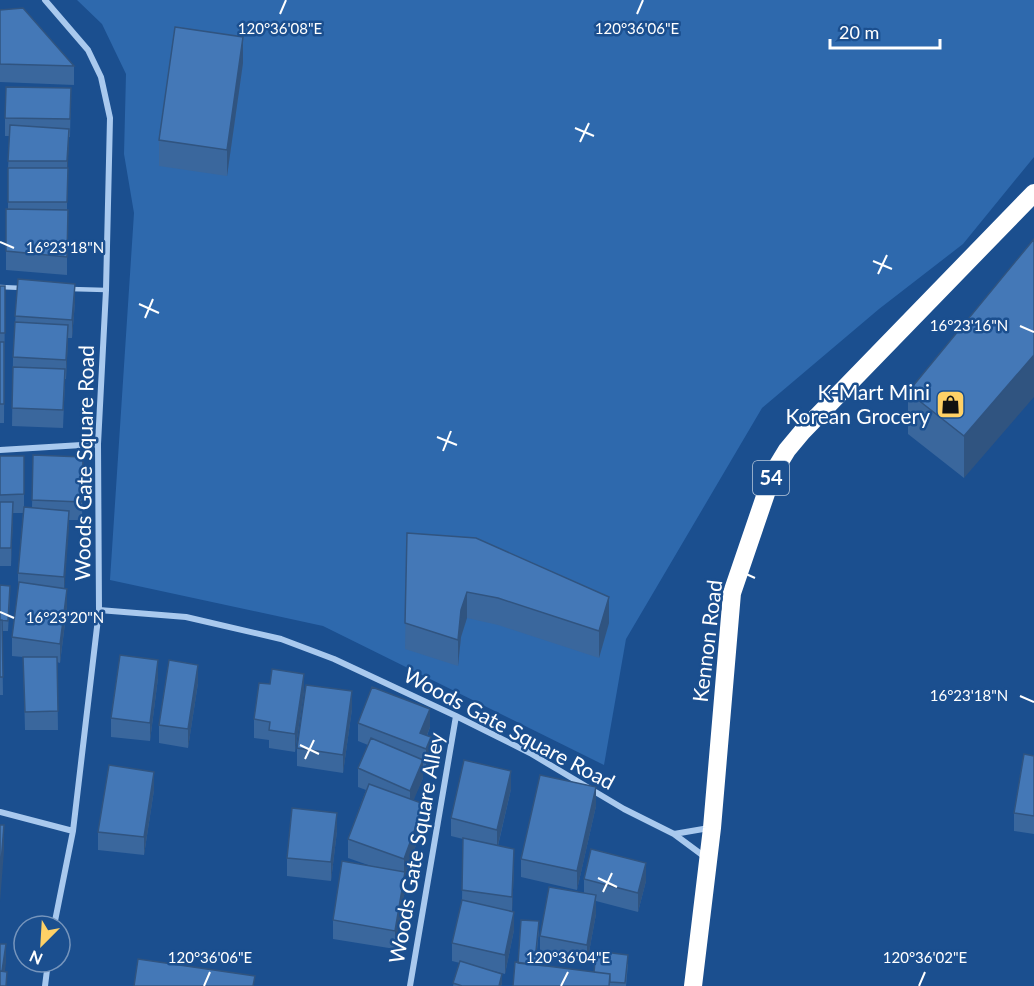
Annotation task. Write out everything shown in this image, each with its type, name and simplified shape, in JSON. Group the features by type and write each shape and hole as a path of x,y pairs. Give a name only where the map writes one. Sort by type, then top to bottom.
{"highway":[{"name":"Kennon Road","path":"693,986 712,828 732,593 773,473 787,450 802,432 1034,193"}],"street":[{"name":"Woods Gate Square Road","path":"45,0 88,50 101,77 110,118 106,290 98,444 99,610 186,617 281,639 334,659 530,753 624,809 674,834 708,860"},
{"path":"0,450 98,444"},
{"path":"56,914 73,831 99,610"},
{"name":"Woods Gate Square Alley","path":"410,986 456,716"},
{"path":"0,812 73,831"},
{"path":"674,834 712,828"}],"lane":[{"path":"0,287 35,288"},
{"path":"59,289 106,290"}],"shaded area":[{"path":"77,0 1034,0 1034,157 963,244 879,309 762,408 626,639 604,765 323,626 110,580 134,213 124,154 126,74 102,24"}],"building":[{"path":"23,8 74,66 0,64 0,10"},
{"path":"175,27 243,37 227,150 159,140"},
{"path":"6,87 71,88 70,119 5,118"},
{"path":"10,125 69,129 67,161 8,161"},
{"path":"8,168 68,168 67,202 8,202"},
{"path":"6,209 68,210 67,257 6,251"},
{"path":"1034,239 1034,355 964,436 908,392"},
{"path":"18,279 75,284 72,320 15,316"},
{"path":"0,286 5,286 5,333 0,333"},
{"path":"15,322 68,325 66,360 13,357"},
{"path":"0,342 4,342 4,404 0,404"},
{"path":"13,367 65,369 63,410 12,408"},
{"path":"33,455 83,457 82,502 32,500"},
{"path":"0,456 24,456 24,494 0,495"},
{"path":"0,502 13,502 11,548 0,548"},
{"path":"24,507 69,511 64,577 18,573"},
{"path":"407,533 476,538 609,597 599,631 498,598 467,592 461,610 458,640 405,623"},
{"path":"19,582 67,589 60,644 12,637"},
{"path":"0,585 10,586 8,621 0,620"},
{"path":"0,620 2,620 3,677 0,677"},
{"path":"120,655 158,660 150,723 111,718"},
{"path":"23,657 57,657 58,711 25,712"},
{"path":"169,660 198,665 188,729 159,725"},
{"path":"272,669 304,674 295,734 269,730 270,722 254,719 259,683 270,684"},
{"path":"306,685 352,691 343,755 297,748"},
{"path":"372,687 430,709 420,733 431,737 426,749 358,723"},
{"path":"371,738 423,760 410,791 358,768"},
{"path":"1024,754 1034,756 1034,816 1014,813"},
{"path":"464,760 511,771 497,830 451,818"},
{"path":"109,765 154,772 144,837 98,832"},
{"path":"540,775 596,787 577,871 521,859"},
{"path":"369,784 424,804 404,859 348,839"},
{"path":"292,808 337,813 331,862 287,858"},
{"path":"0,825 4,825 0,876"},
{"path":"463,838 514,849 512,897 462,890"},
{"path":"591,849 646,863 638,893 584,879"},
{"path":"342,861 405,872 395,931 333,920"},
{"path":"549,887 596,895 587,945 540,936"},
{"path":"462,900 514,912 505,955 452,943"},
{"path":"521,920 539,921 536,951 546,952 545,966 518,963"},
{"path":"0,944 6,944 2,971 0,971"},
{"path":"596,951 628,955 625,983 610,982 610,974 594,972"},
{"path":"138,959 255,976 253,986 134,986"},
{"path":"460,961 502,974 499,986 462,986 453,983"},
{"path":"515,962 610,974 609,986 513,986"},
{"path":"0,971 7,972 6,986 0,986"}],"place":[{"name":"K-Mart Mini Korean Grocery","path":"951,405"}]}
